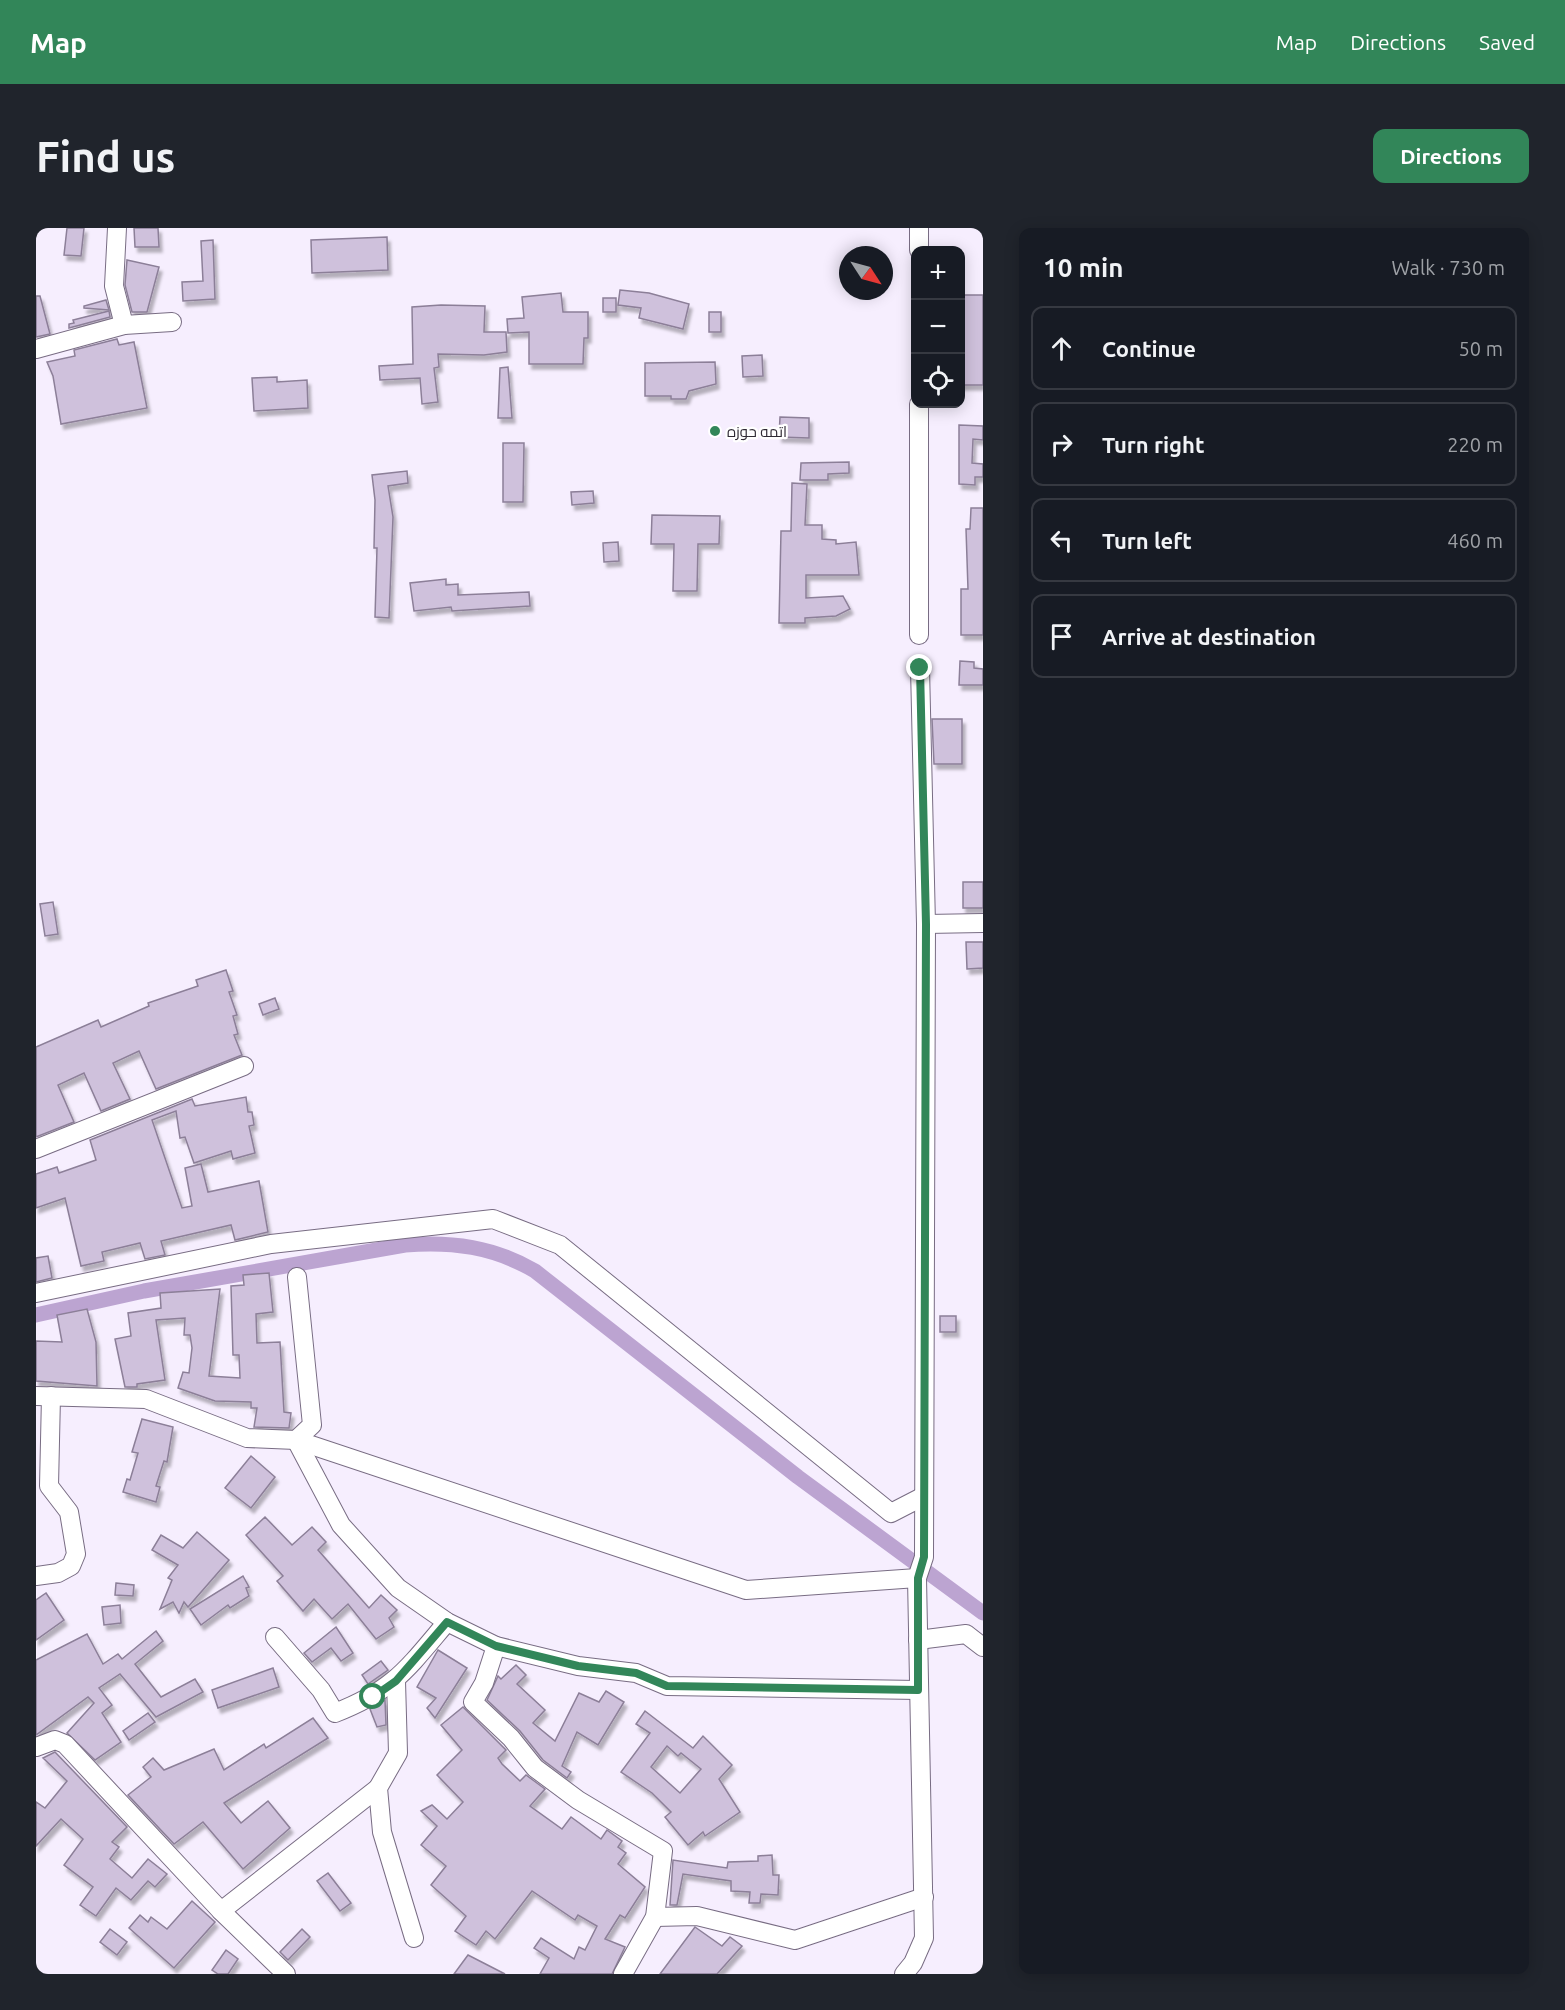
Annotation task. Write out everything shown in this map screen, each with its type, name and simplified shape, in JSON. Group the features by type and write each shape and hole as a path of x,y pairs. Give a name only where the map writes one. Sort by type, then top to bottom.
{"street":[{"path":"117,228 114,286 124,324"},
{"path":"919,228 919,246"},
{"path":"36,349 124,324 172,322"},
{"path":"919,408 919,635"},
{"path":"904,1974 913,1964 924,1938 918,1690 918,1578 924,1557 926,924 920,668"},
{"path":"926,924 983,923"},
{"path":"36,1149 244,1065"},
{"path":"36,1293 271,1244 493,1219 560,1245 891,1513 924,1496"},
{"path":"296,1440 312,1425 297,1277"},
{"path":"36,1576 58,1573 71,1566 76,1554 69,1512 42,1491 44,1396 146,1399 247,1438 296,1440 746,1590 918,1578"},
{"path":"296,1440 341,1525 398,1588 447,1622 496,1646 578,1666 636,1673 667,1686 918,1690"},
{"path":"275,1637 321,1690 335,1713 373,1697 396,1681 447,1622"},
{"path":"918,1640 966,1634 983,1647"},
{"path":"496,1646 484,1683 473,1702 511,1738 535,1768 578,1800 663,1851 655,1917 623,1974"},
{"path":"221,1911 378,1788 398,1753 396,1681"},
{"path":"36,1748 55,1740 65,1744 221,1911 286,1974"},
{"path":"378,1788 382,1832 414,1938"},
{"path":"655,1917 697,1916 795,1940 924,1897"}],"building":[{"path":"67,228 84,228 81,256 64,255"},
{"path":"134,228 158,228 159,247 135,247"},
{"path":"387,237 388,270 312,273 311,240"},
{"path":"213,240 215,299 183,301 182,282 203,281 201,241"},
{"path":"127,260 159,267 147,312 132,312 125,285"},
{"path":"620,290 649,293 689,304 683,329 639,318 641,308 618,305"},
{"path":"561,293 563,312 588,312 588,338 584,338 583,364 529,364 529,332 508,333 507,319 524,318 522,297"},
{"path":"965,295 983,295 983,385 965,385"},
{"path":"36,296 40,296 50,334 36,337"},
{"path":"603,298 616,298 616,312 603,312"},
{"path":"106,300 109,310 84,308 84,306"},
{"path":"485,306 484,332 506,332 507,352 484,355 438,354 439,367 434,368 438,402 422,404 420,378 380,380 379,366 413,364 412,307"},
{"path":"109,311 110,317 69,328 69,324 74,323 73,320"},
{"path":"709,312 721,312 721,332 709,332"},
{"path":"117,339 119,345 134,342 147,408 61,424 53,376 47,362 75,356 74,350"},
{"path":"762,355 763,376 743,377 742,356"},
{"path":"715,362 716,384 689,391 686,399 671,399 671,396 645,396 645,363"},
{"path":"508,367 512,418 498,418 500,368"},
{"path":"277,377 277,382 307,380 308,408 254,411 252,378"},
{"path":"780,417 809,418 809,438 779,437"},
{"path":"959,425 983,426 983,440 973,439 972,463 983,464 983,477 975,477 975,485 959,484"},
{"path":"503,443 524,443 523,502 503,502"},
{"path":"849,462 849,473 828,474 828,480 800,480 801,463"},
{"path":"407,471 408,483 388,486 393,517 389,618 375,617 377,548 374,548 375,500 372,475"},
{"path":"792,483 807,484 805,525 822,525 822,539 836,540 836,544 856,542 859,575 806,575 806,598 843,596 850,609 836,616 805,618 805,623 779,623 781,531 791,531"},
{"path":"593,491 594,503 572,505 571,492"},
{"path":"971,508 983,508 983,635 961,635 961,589 968,589 966,529 970,529"},
{"path":"652,515 720,516 719,544 698,544 697,591 673,591 674,544 651,544"},
{"path":"618,542 619,561 604,562 603,543"},
{"path":"446,579 446,585 458,584 458,595 529,592 530,606 452,611 451,607 414,611 410,583"},
{"path":"960,661 974,662 974,668 983,669 983,685 959,685"},
{"path":"932,719 962,719 962,764 934,764"},
{"path":"963,882 983,882 983,908 963,908"},
{"path":"53,902 58,934 45,936 40,904"},
{"path":"966,942 983,942 983,968 967,969"},
{"path":"226,970 233,991 229,992 237,1015 233,1016 238,1034 234,1035 242,1055 156,1089 139,1051 113,1063 130,1099 101,1111 84,1073 58,1085 74,1122 36,1137 36,1047 98,1020 101,1027 149,1006 148,1003 198,986 196,980"},
{"path":"275,998 279,1009 263,1015 259,1004"},
{"path":"246,1097 248,1112 252,1112 254,1125 249,1126 255,1153 233,1159 231,1151 194,1163 185,1137 180,1138 176,1111 152,1120 182,1208 192,1206 185,1168 201,1164 208,1192 259,1181 268,1232 235,1240 231,1225 161,1241 165,1255 145,1259 140,1243 102,1252 104,1261 81,1266 65,1198 36,1208 36,1174 57,1167 59,1173 96,1160 90,1140 192,1099 195,1106"},
{"path":"48,1256 52,1278 36,1282 36,1258"},
{"path":"269,1273 273,1312 256,1314 257,1343 280,1342 284,1412 291,1413 289,1428 254,1427 257,1408 251,1408 251,1402 215,1401 178,1388 183,1372 189,1373 192,1348 190,1335 184,1335 185,1318 156,1320 165,1380 137,1384 137,1387 125,1387 115,1339 131,1336 128,1313 161,1308 160,1293 220,1289 209,1376 240,1378 239,1355 233,1355 231,1286 244,1285 243,1275"},
{"path":"87,1309 96,1342 97,1386 36,1381 36,1341 62,1342 57,1315"},
{"path":"940,1316 956,1316 956,1332 940,1332"},
{"path":"142,1419 173,1427 167,1462 164,1461 156,1486 160,1487 156,1502 123,1492 127,1479 130,1480 138,1453 132,1452"},
{"path":"251,1456 275,1477 251,1508 225,1488"},
{"path":"265,1517 292,1545 312,1527 326,1542 318,1550 369,1608 381,1595 397,1610 389,1618 394,1627 376,1639 348,1604 332,1619 314,1599 303,1611 277,1581 283,1576 246,1535"},
{"path":"197,1532 229,1560 188,1607 184,1602 179,1613 173,1602 160,1609 172,1580 168,1578 178,1565 152,1550 161,1535 183,1548"},
{"path":"243,1576 249,1587 246,1588 249,1596 230,1608 228,1605 201,1625 190,1609"},
{"path":"116,1583 134,1585 133,1596 115,1595"},
{"path":"46,1593 64,1620 36,1640 36,1600"},
{"path":"120,1605 121,1623 104,1625 102,1607"},
{"path":"336,1627 353,1653 341,1661 331,1648 312,1662 304,1653"},
{"path":"156,1631 163,1641 135,1664 161,1697 195,1679 203,1692 156,1717 120,1674 99,1688 112,1705 102,1713 121,1742 95,1760 67,1733 94,1703 88,1697 36,1735 36,1660 87,1634 103,1664 118,1654 122,1659"},
{"path":"438,1650 467,1668 435,1718 427,1708 436,1698 417,1687"},
{"path":"381,1661 388,1670 368,1684 362,1675"},
{"path":"516,1665 526,1675 517,1684 545,1710 533,1723 555,1741 579,1693 599,1702 606,1691 624,1702 598,1745 577,1732 562,1766 571,1772 567,1778 543,1760 520,1731 487,1700 498,1676 501,1679"},
{"path":"273,1668 279,1687 218,1708 212,1690"},
{"path":"385,1700 386,1725 377,1727 370,1709"},
{"path":"463,1707 506,1750 498,1758 502,1764 520,1781 526,1775 545,1789 530,1806 562,1829 571,1817 601,1839 607,1830 622,1841 618,1847 626,1853 618,1864 645,1887 625,1918 620,1915 605,1939 625,1947 612,1974 540,1974 549,1958 534,1948 541,1938 574,1959 579,1947 585,1950 597,1926 578,1915 575,1920 532,1891 495,1939 486,1931 476,1945 455,1931 466,1916 431,1885 446,1866 421,1845 437,1826 421,1811 432,1805 447,1819 463,1802 437,1775 462,1750 441,1725"},
{"path":"645,1711 693,1748 703,1736 732,1765 719,1779 740,1812 705,1836 703,1832 688,1845 665,1817 671,1812 652,1793 621,1772 650,1733 636,1724","holes":["667,1746 678,1756 681,1753 701,1769 680,1793 651,1767"]},
{"path":"148,1713 155,1722 129,1740 123,1731"},
{"path":"313,1718 328,1738 224,1803 241,1823 268,1801 290,1828 243,1869 203,1822 174,1844 128,1795 151,1777 143,1767 153,1758 164,1770 214,1749 224,1770 264,1744 266,1748"},
{"path":"55,1752 127,1827 112,1842 119,1847 110,1859 132,1878 148,1859 167,1874 155,1887 148,1881 131,1900 116,1888 96,1916 80,1905 93,1887 64,1865 83,1839 61,1819 36,1846 36,1802 45,1808 67,1781 43,1758"},
{"path":"772,1855 773,1875 779,1875 778,1895 761,1894 760,1903 749,1903 750,1892 731,1891 731,1881 683,1874 677,1905 670,1905 673,1860 727,1868 728,1862 758,1861 758,1856"},
{"path":"328,1873 351,1903 340,1911 317,1881"},
{"path":"192,1901 215,1922 174,1968 129,1928 140,1915 148,1922 151,1917 167,1929"},
{"path":"695,1927 722,1946 730,1937 742,1946 717,1974 660,1974"},
{"path":"110,1929 127,1942 117,1955 100,1942"},
{"path":"302,1929 310,1937 288,1960 280,1952"},
{"path":"226,1950 238,1959 228,1974 218,1974 212,1970"},
{"path":"468,1955 505,1974 454,1974"}],"waterway":[{"path":"36,1315 144,1291 405,1245 456,1245 504,1256 535,1271 798,1477 983,1613"}],"place":[{"name":"اتمه حوزه","path":"715,431"}],"route":[{"path":"373,1697 396,1681 447,1622 496,1646 578,1666 636,1673 667,1686 918,1690 918,1578 924,1557 926,924 920,668"}]}
